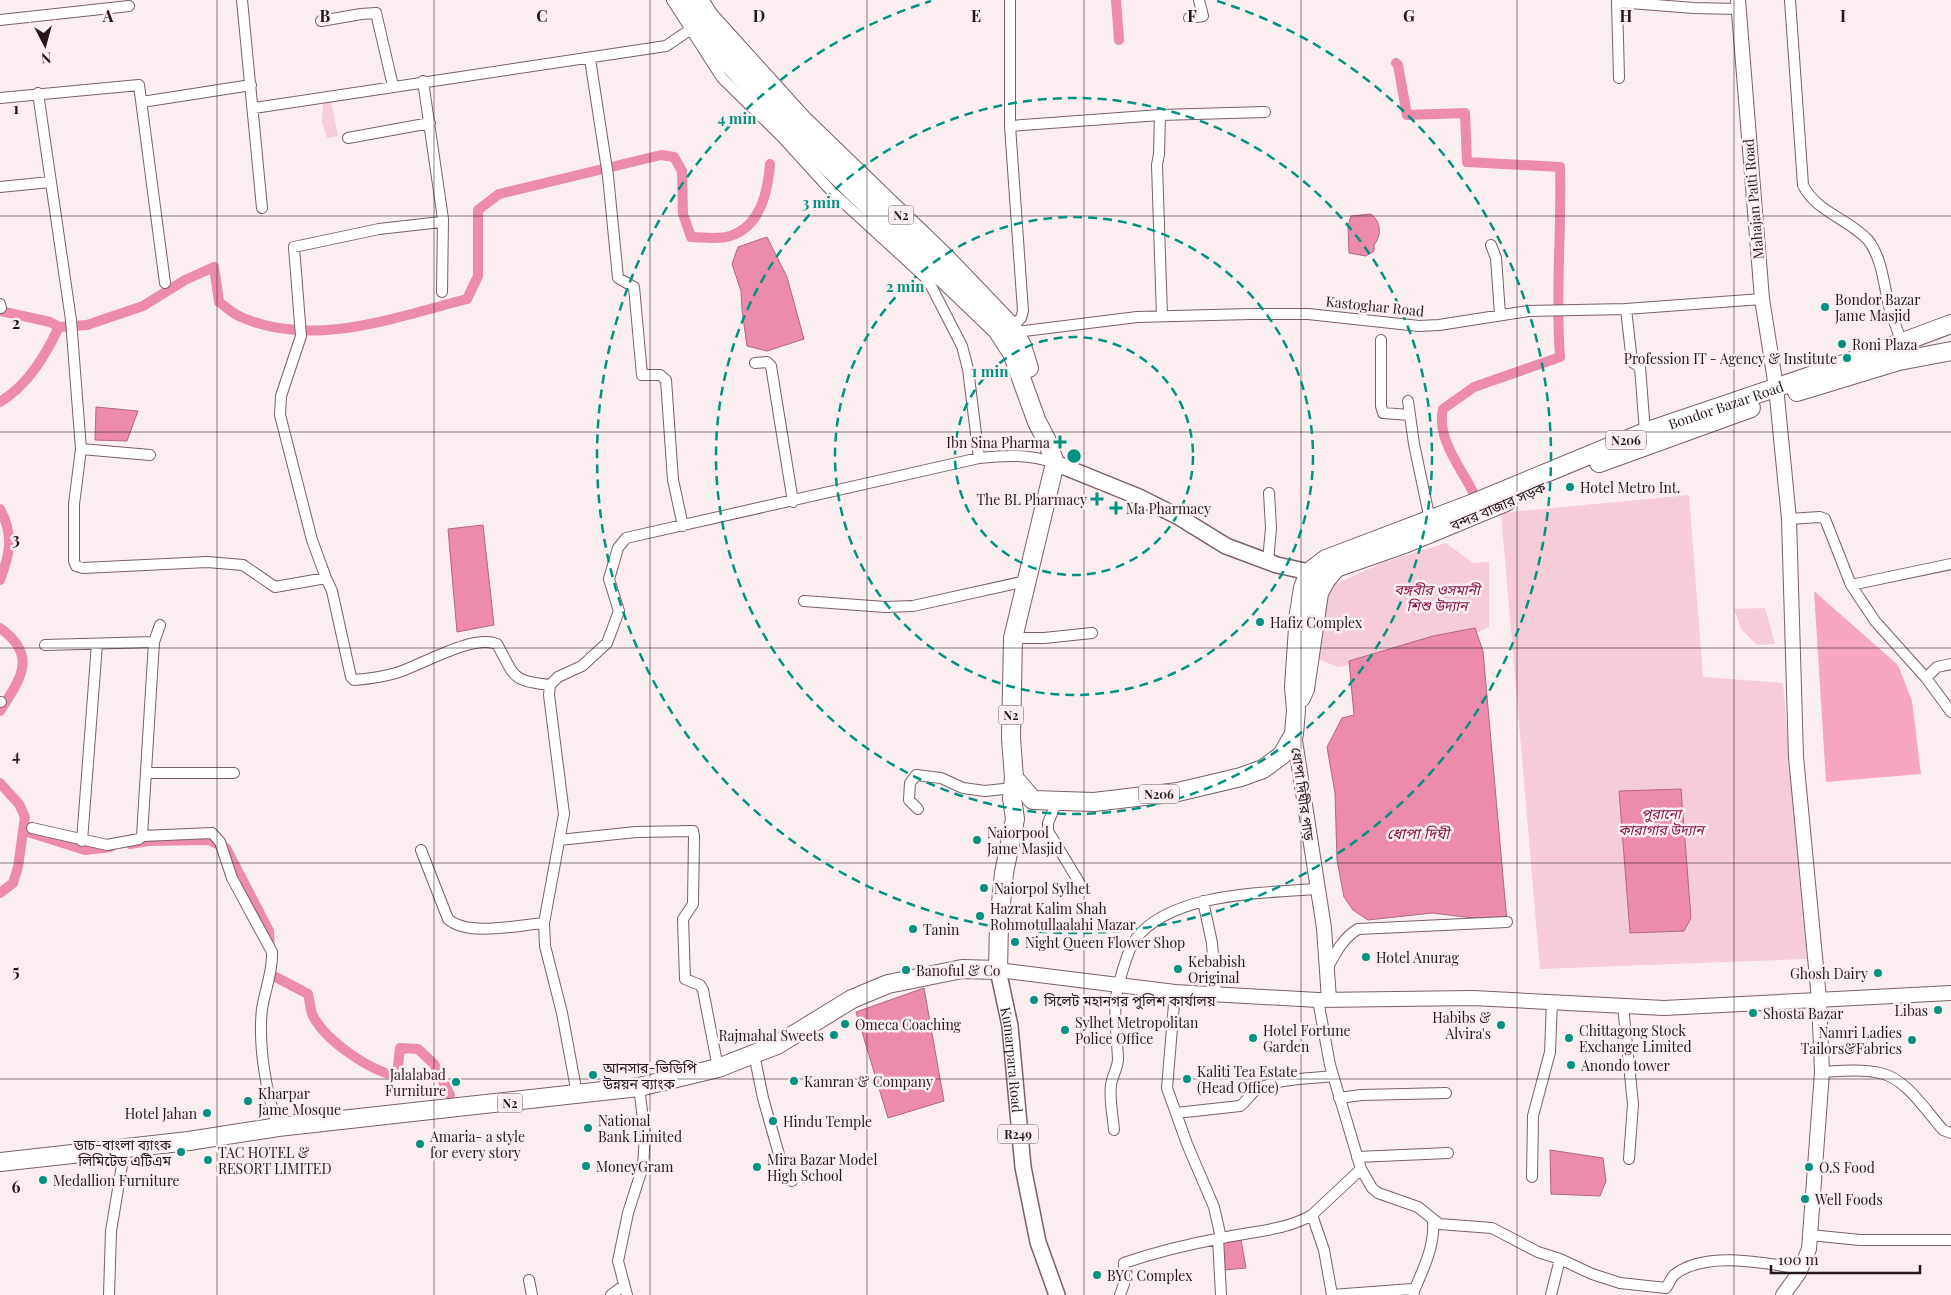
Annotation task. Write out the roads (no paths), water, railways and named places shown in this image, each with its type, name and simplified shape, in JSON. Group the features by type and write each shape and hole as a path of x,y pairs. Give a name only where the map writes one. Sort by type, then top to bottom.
{"highway":[{"name":"N2","path":"683,0 712,46 799,138 996,330 1012,353 1037,422 1047,441"},
{"name":"N2","path":"0,1162 189,1141 278,1127 639,1087 718,1068 777,1045 852,999 888,984 962,969 998,970 999,923 1004,873 1015,819 1012,798 1010,738 1013,638 1054,463 1047,441 1042,411 1014,329 947,259 803,120 698,24 699,0"},
{"name":"Bondor Bazar Road","path":"1308,587 1326,559 1430,520 1645,432 1777,392 1951,324"},
{"name":"বন্দর বাজার সড়ক","path":"1308,587 1336,568 1441,530 1595,464 1777,392 1899,361 1951,351"},
{"name":"ধোপা দিঘীর পাড়","path":"1294,734 1296,710 1294,687 1308,587"},
{"name":"N206","path":"1033,800 1094,802 1178,792 1241,777 1263,769 1282,755 1294,734"},
{"path":"1013,783 1033,800 1015,819"}],"main road":[{"name":"Mahajan Patti Road","path":"1738,4 1762,299 1777,392 1789,519 1796,757 1819,999 1822,1072 1809,1249 1801,1269 1783,1295"},
{"name":"বন্দর বাজার সড়ক","path":"1054,463 1139,497 1179,517 1226,546 1287,567 1308,587"},
{"path":"1287,567 1295,579 1308,587"},
{"name":"ধোপা দিঘীর পাড়","path":"1294,734 1328,967 1324,1000"},
{"path":"998,970 1175,992 1324,1000 1473,998 1623,1006 1703,1007 1951,993"},
{"name":"Kumarpara Road","path":"998,970 1010,1026 1022,1166 1038,1242 1057,1295"}],"street":[{"path":"242,0 254,108 262,208"},
{"path":"672,0 698,24 722,78 782,136 832,192 928,280 964,353 968,369 979,458"},
{"path":"1010,0 1010,126 1023,311 1014,329"},
{"path":"1189,18 1202,16 1199,0"},
{"path":"1790,0 1803,185 1818,204 1856,230 1868,241 1880,263 1891,311 1902,343"},
{"path":"1619,78 1617,2 1694,8 1738,4"},
{"path":"0,20 130,6"},
{"path":"321,21 361,14 376,14 393,86"},
{"path":"254,108 423,81 590,59 666,46 698,24"},
{"path":"590,59 608,176 618,278 634,287 642,375 660,375 666,380 673,480 683,526"},
{"path":"423,81 443,218 441,222 442,292"},
{"path":"0,98 38,92 137,84 140,87 165,283"},
{"path":"142,102 251,85"},
{"path":"38,92 71,320 81,449 74,504 74,561 76,566 83,568 207,562 243,565 276,588 326,578"},
{"path":"1010,126 1160,115 1265,112"},
{"path":"1160,115 1157,165 1162,316"},
{"path":"348,138 430,123"},
{"path":"0,188 50,182"},
{"path":"441,222 396,226 294,246 301,336 281,396 280,415 312,540 332,592 351,677 354,680 396,673 468,645 490,641 498,644 515,677 529,683 550,685"},
{"path":"1491,245 1496,258 1500,314"},
{"name":"Kastoghar Road","path":"1014,329 1162,316 1308,314 1419,326 1457,323 1500,314 1528,311 1626,309 1762,299"},
{"path":"1626,309 1632,362 1640,367 1645,432"},
{"path":"1381,340 1381,406 1383,413 1410,415"},
{"path":"755,363 767,362 771,366 793,502"},
{"path":"1408,401 1430,520"},
{"path":"81,449 150,455"},
{"path":"577,1094 562,1013 545,946 544,923 564,814 549,695 550,685 558,677 582,666 607,644 619,611 610,579 621,543 626,538 793,502 979,458 1015,455 1037,457 1054,463"},
{"path":"1268,561 1270,528 1269,493"},
{"path":"1789,519 1820,517 1825,520 1850,585 1875,621 1926,678 1951,712"},
{"path":"1850,585 1951,564"},
{"path":"804,601 885,608 913,606 1026,581"},
{"path":"142,836 154,642 160,625"},
{"path":"1013,638 1044,638 1092,633"},
{"path":"45,645 154,642"},
{"path":"82,841 97,644"},
{"path":"1926,678 1937,668 1951,664"},
{"path":"147,773 234,773"},
{"path":"918,809 909,800 910,782 916,775 941,778 964,788 985,792 1013,783"},
{"path":"1058,801 1048,823 1048,831 1082,887"},
{"path":"32,828 82,841 108,845 139,839 142,836 212,833 220,842 232,878 272,952 272,965 262,1009 262,1030 267,1086 278,1127"},
{"path":"559,840 636,832 693,831 693,904 683,919 682,958 685,979 700,985 703,990 718,1068"},
{"path":"421,850 448,919 455,926 472,929 544,923"},
{"path":"1114,1130 1111,1085 1118,1062 1116,1021 1118,984 1133,942 1142,932 1166,913 1203,901 1316,888"},
{"path":"1203,901 1212,943 1216,994"},
{"path":"1328,967 1339,946 1348,935 1358,929 1507,922"},
{"path":"1175,992 1168,1088 1176,1113 1214,1207 1220,1238 1221,1295"},
{"path":"1324,1000 1333,1076 1339,1098 1361,1169 1372,1188 1378,1193 1418,1207 1439,1224 1492,1228 1538,1252 1620,1283 1652,1288 1666,1288 1673,1275 1690,1267 1721,1259 1759,1261 1801,1269"},
{"path":"1532,1177 1533,1116 1550,1052 1552,1001"},
{"path":"1623,1006 1633,1104 1628,1159"},
{"path":"754,1054 763,1098 774,1129 778,1151 784,1170 792,1182"},
{"path":"1822,1072 1858,1070 1882,1073 1903,1085 1943,1130 1951,1133"},
{"path":"1176,1113 1240,1106 1259,1088 1279,1083 1333,1076"},
{"path":"611,1295 625,1291 618,1261 628,1213 643,1166 645,1135 639,1087"},
{"path":"1339,1098 1361,1095 1446,1093"},
{"path":"109,1295 111,1232 125,1147"},
{"path":"1357,1157 1448,1153"},
{"path":"1120,1295 1124,1284 1124,1263 1162,1250 1278,1229 1302,1221 1312,1215 1361,1169"},
{"path":"1312,1215 1324,1250 1332,1295 1414,1293 1431,1250 1434,1236 1433,1220"},
{"path":"1810,1235 1870,1240 1951,1240"},
{"path":"1551,1295 1560,1259"},
{"path":"529,1280 532,1295"}],"water":[{"path":"1371,214 1377,221 1379,229 1374,251 1366,256 1349,253 1348,226 1351,216"},
{"path":"767,237 787,277 804,339 767,351 747,346 741,291 732,264 738,247"},
{"path":"96,407 138,411 127,441 95,440"},
{"path":"483,525 494,625 457,632 448,529"},
{"name":"ধোপা দিঘী","path":"1475,628 1483,651 1507,922 1432,913 1368,920 1353,910 1344,897 1337,860 1335,793 1327,747 1342,718 1354,715 1349,661 1433,636"},
{"path":"1681,789 1691,918 1684,931 1630,933 1619,791"},
{"path":"924,988 944,1101 888,1118 856,1012"},
{"path":"1550,1150 1603,1158 1606,1181 1600,1196 1551,1194"},
{"path":"1241,1240 1246,1268 1224,1270 1222,1243"}],"waterway":[{"path":"1116,0 1119,40"},
{"path":"1396,63 1398,65 1407,115 1465,113 1467,162 1560,167 1558,310 1560,357 1474,387 1443,409 1442,420 1446,442 1473,492"},
{"path":"0,311 50,322 59,327 87,325 143,306 185,280 214,267 219,302 241,317 268,326 297,330 354,327 467,299 478,276 478,210 499,194 661,155 674,157 682,171 683,214 691,237 721,238 740,231 749,225 755,216 764,196 770,164"},
{"path":"0,402 19,387 35,369 59,327"},
{"path":"0,509 9,536 8,553 0,580"},
{"path":"0,628 12,638 19,648 22,658 19,678 0,711"},
{"path":"0,783 19,804 25,817 18,867 13,883 0,893"},
{"path":"25,831 85,850 111,847"},
{"path":"130,844 148,841 209,840 226,848 269,931 270,950"},
{"path":"270,967 270,974 308,994 312,1014 319,1026 350,1054 374,1068 397,1076 400,1048 418,1049 434,1064 450,1095"}],"place":[{"name":"Bondor Bazar Jame Masjid","path":"1825,307"},
{"name":"Roni Plaza","path":"1842,344"},
{"name":"Profession IT - Agency & Institute","path":"1847,358"},
{"name":"Ibn Sina Pharma","path":"1060,442"},
{"name":"Hotel Metro Int.","path":"1570,487"},
{"name":"The BL Pharmacy","path":"1097,499"},
{"name":"Ma Pharmacy","path":"1116,508"},
{"name":"Hafiz Complex","path":"1260,622"},
{"name":"Naiorpool Jame Masjid","path":"977,840"},
{"name":"Naiorpol Sylhet","path":"984,888"},
{"name":"Hazrat Kalim Shah Rohmotullaalahi Mazar","path":"980,916"},
{"name":"Tanin","path":"913,929"},
{"name":"Night Queen Flower Shop","path":"1015,942"},
{"name":"Hotel Anurag","path":"1366,957"},
{"name":"Kebabish Original","path":"1178,969"},
{"name":"Banoful & Co","path":"906,970"},
{"name":"Ghosh Dairy","path":"1878,973"},
{"name":"সিলেট মহানগর পুলিশ কার্যালয়","path":"1034,1000"},
{"name":"Libas","path":"1938,1010"},
{"name":"Shosta Bazar","path":"1753,1013"},
{"name":"Omeca Coaching","path":"845,1024"},
{"name":"Habibs & Alvira's","path":"1501,1025"},
{"name":"Sylhet Metropolitan Police Office","path":"1065,1030"},
{"name":"Rajmahal Sweets","path":"834,1035"},
{"name":"Hotel Fortune Garden","path":"1253,1038"},
{"name":"Chittagong Stock Exchange Limited","path":"1569,1038"},
{"name":"Namri Ladies Tailors&Fabrics","path":"1912,1040"},
{"name":"Anondo tower","path":"1571,1065"},
{"name":"আনসার-ভিডিপি উন্নয়ন ব্যাংক","path":"593,1075"},
{"name":"Kaliti Tea Estate (Head Office)","path":"1187,1079"},
{"name":"Kamran & Company","path":"794,1081"},
{"name":"Jalalabad Furniture","path":"456,1082"},
{"name":"Kharpar Jame Mosque","path":"248,1101"},
{"name":"Hotel Jahan","path":"207,1113"},
{"name":"Hindu Temple","path":"773,1121"},
{"name":"National Bank Limited","path":"588,1128"},
{"name":"Amaria- a style for every story","path":"420,1144"},
{"name":"ডাচ-বাংলা ব্যাংক লিমিটেড এটিএম","path":"181,1152"},
{"name":"TAC HOTEL & RESORT LIMITED","path":"208,1160"},
{"name":"MoneyGram","path":"586,1166"},
{"name":"Mira Bazar Model High School","path":"757,1167"},
{"name":"O.S Food","path":"1809,1167"},
{"name":"Medallion Furniture","path":"43,1180"},
{"name":"Well Foods","path":"1805,1199"},
{"name":"BYC Complex","path":"1097,1275"}],"park label":[{"name":"বঙ্গবীর ওসমানী শিশু উদ্যান","path":"1437,598"},
{"name":"পুরানো কারাগার উদ্যান","path":"1661,822"}]}
